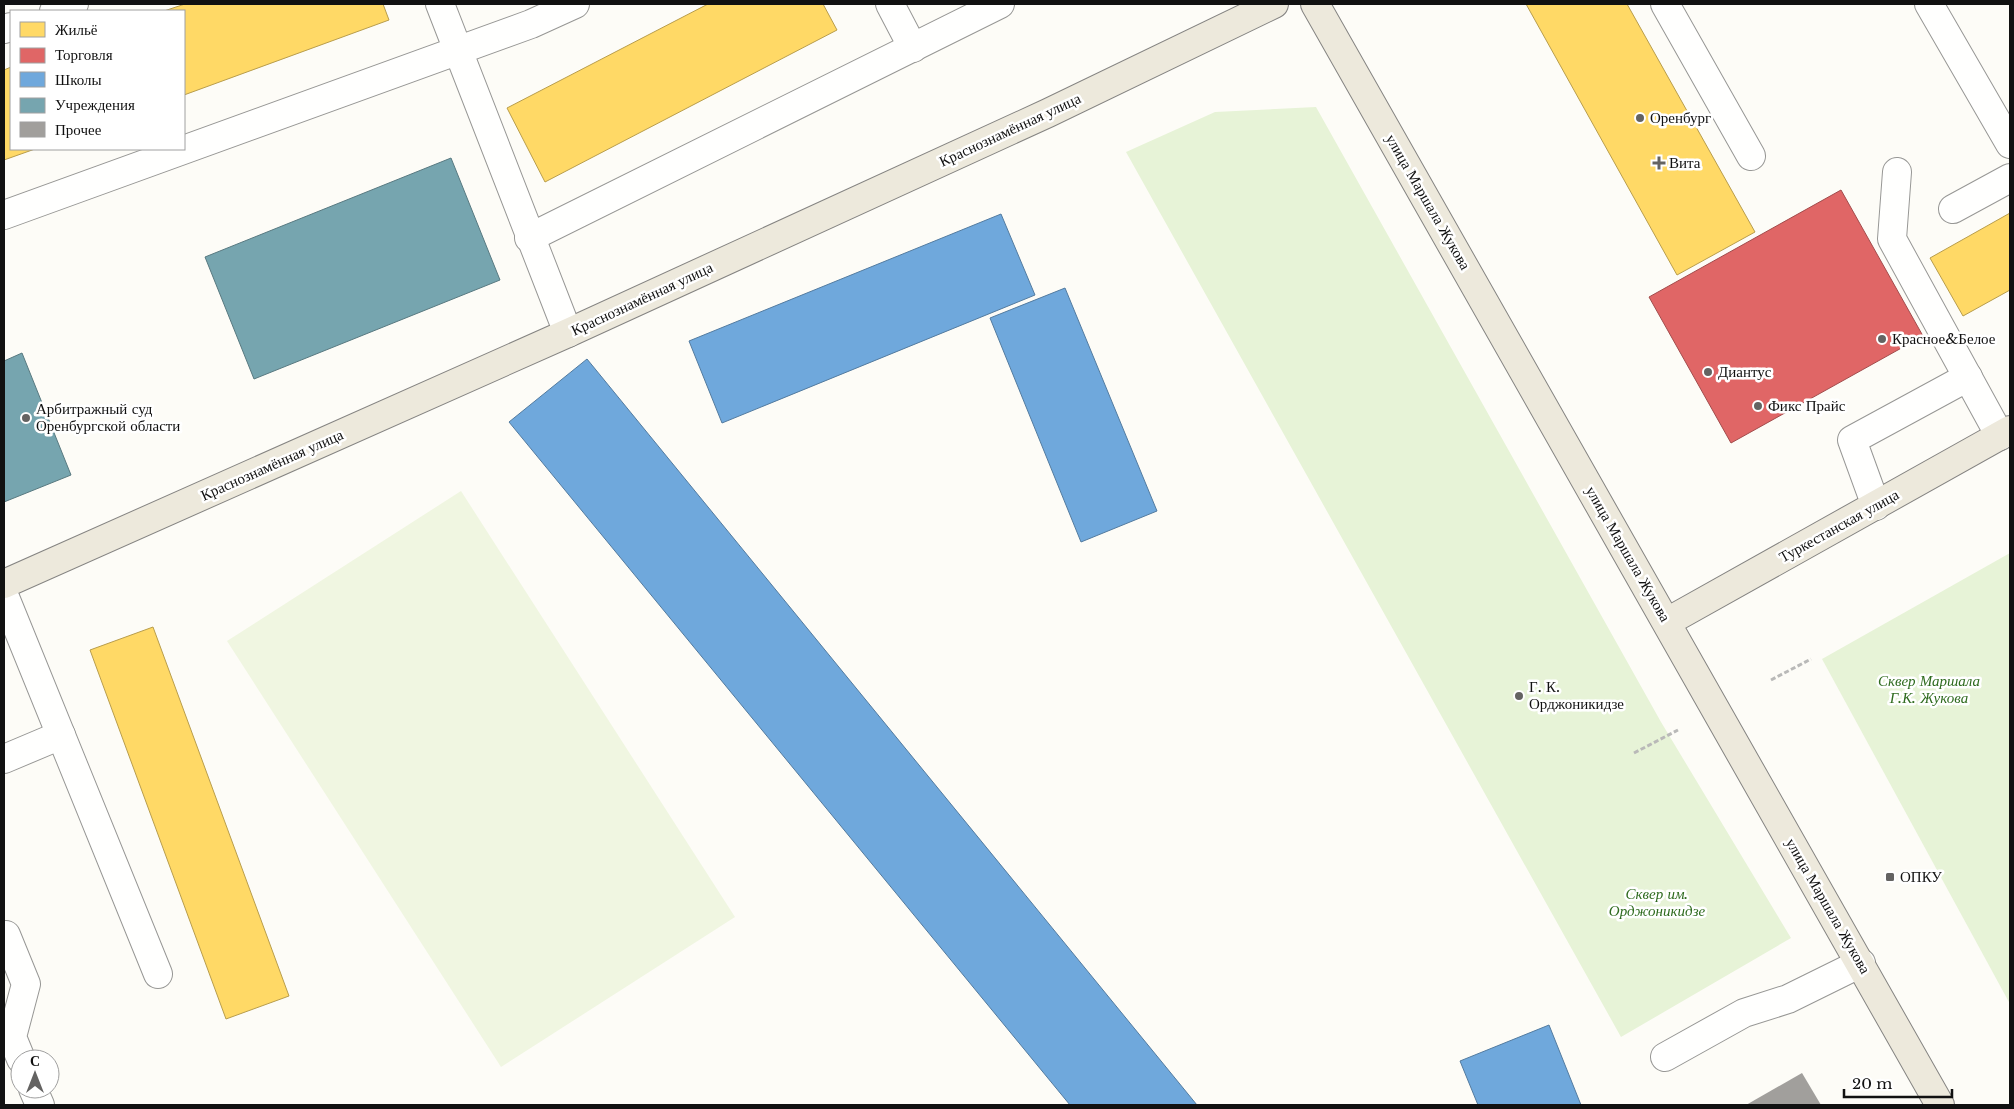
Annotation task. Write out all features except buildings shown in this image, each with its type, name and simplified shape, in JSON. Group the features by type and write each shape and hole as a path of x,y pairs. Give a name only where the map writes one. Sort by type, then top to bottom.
{"main road":[{"name":"Краснознамённая улица","path":"4,584 568,333 1048,113 1274,4"},
{"name":"улица Маршала Жукова","path":"1315,4 1940,1105"},
{"name":"Туркестанская улица","path":"1666,622 2005,433"}],"lane":[{"path":"57,10 74,4"},
{"path":"440,4 529,238 568,333"},
{"path":"185,149 532,24 575,4"},
{"path":"890,4 913,48"},
{"path":"529,238 1000,4"},
{"path":"1665,4 1751,156"},
{"path":"1930,4 2010,144"},
{"path":"4,215 184,150"},
{"path":"1897,172 1892,239 1968,377 2005,433"},
{"path":"1953,209 2010,178"},
{"path":"1876,506 1852,440 1968,377"},
{"path":"4,595 158,974"},
{"path":"4,759 61,735"},
{"path":"6,934 26,984 12,1037 17,1049"},
{"path":"1665,1057 1744,1013 1788,1000 1860,963"}],"path":[{"path":"1771,680 1811,659"},
{"path":"1634,753 1678,730"}],"green space":[{"name":"Сквер им. Орджоникидзе","path":"1316,107 1661,722 1791,938 1621,1037 1126,152 1215,112"},
{"path":"461,491 735,917 501,1067 227,641"},
{"name":"Сквер Маршала Г.К. Жукова","path":"2010,553 2010,1004 1822,659"}],"place":[{"name":"Оренбург","path":"1640,118"},
{"name":"Вита","path":"1659,163"},
{"name":"Красное&Белое","path":"1882,339"},
{"name":"Диантус","path":"1708,372"},
{"name":"Фикс Прайс","path":"1758,406"},
{"name":"Арбитражный суд Оренбургской области","path":"26,418"},
{"name":"Г. К. Орджоникидзе","path":"1519,696"},
{"name":"ОПКУ","path":"1890,877"}]}
